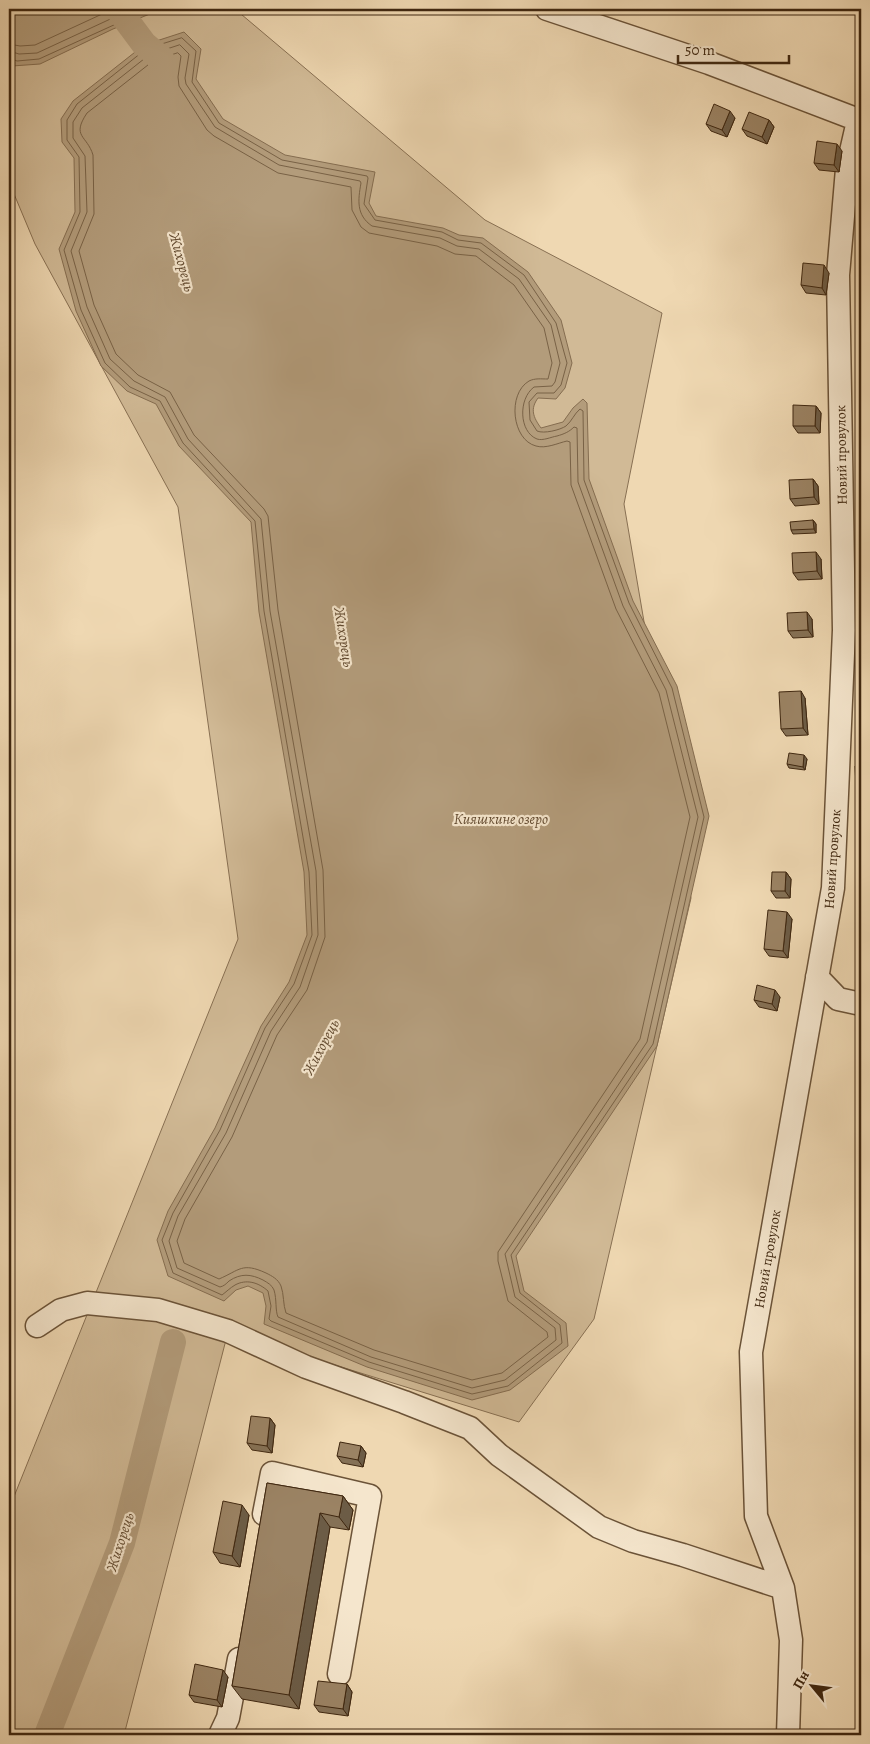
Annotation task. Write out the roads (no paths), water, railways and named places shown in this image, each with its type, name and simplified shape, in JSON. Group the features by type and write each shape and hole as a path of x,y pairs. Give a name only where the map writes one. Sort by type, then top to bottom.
{"street":[{"path":"547,9 709,64 860,121"},
{"name":"Новий провулок","path":"788,1735 791,1640 783,1588 756,1516 751,1352 833,888 844,630 838,275 847,169 860,121"},
{"path":"817,977 838,999 861,1004"},
{"path":"36,1326 61,1310 87,1303 158,1310 228,1331 306,1367 470,1428 499,1454 599,1527 633,1541 683,1555 783,1588"},
{"path":"261,1532 272,1473 370,1496 338,1674"},
{"path":"220,1735 228,1718 242,1640"}],"water":[{"path":"9,9 162,9 113,29 40,64 12,66 9,56"},
{"name":"Кияшкине озеро","path":"184,32 201,49 196,79 223,119 285,155 375,172 369,203 376,216 443,228 459,235 483,238 528,272 561,320 572,363 565,388 556,399 538,398 533,409 534,417 541,428 563,422 573,408 583,399 587,403 589,479 633,601 677,686 709,816 657,1046 516,1256 524,1291 566,1323 568,1346 510,1390 472,1400 367,1367 264,1324 266,1306 263,1293 248,1286 236,1290 224,1301 168,1276 157,1240 168,1211 215,1128 261,1026 289,982 307,935 304,872 259,612 251,522 179,446 156,404 127,391 101,366 76,311 59,249 75,212 74,158 62,142 61,119 73,101 144,45"}],"waterway":[{"name":"Жихорець","path":"118,9 144,44 161,58 161,72"},
{"name":"Жихорець","path":"47,1735 122,1543 173,1342"}]}
